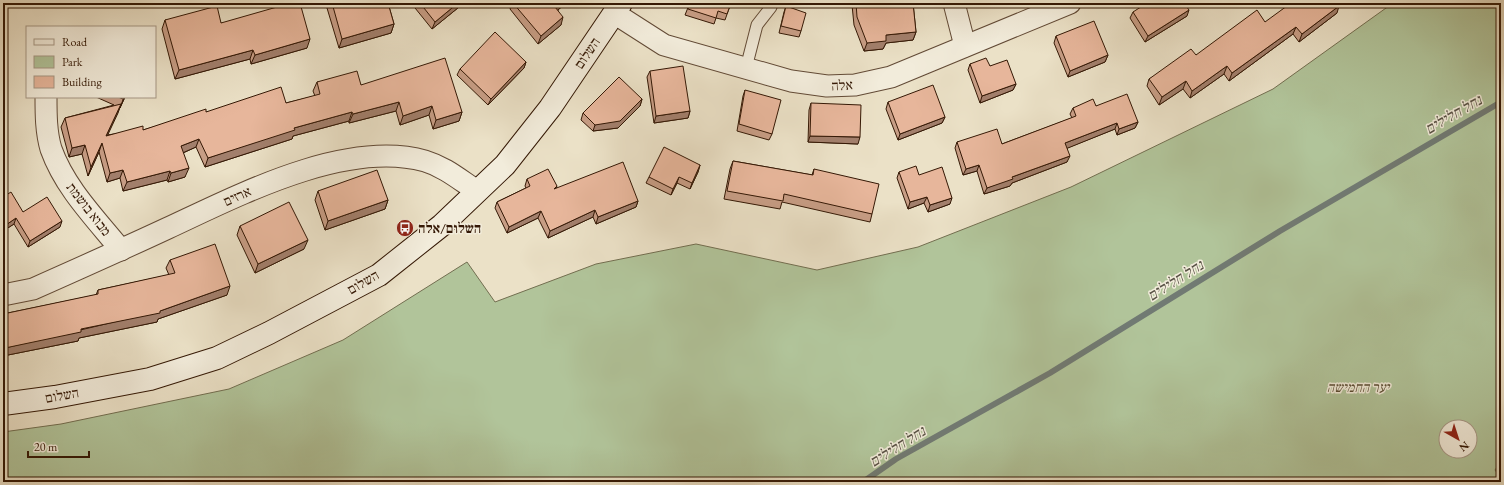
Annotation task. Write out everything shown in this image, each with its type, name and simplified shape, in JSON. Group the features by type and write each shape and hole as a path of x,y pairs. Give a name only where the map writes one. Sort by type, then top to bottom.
{"street":[{"path":"954,3 965,46"},
{"name":"אלה","path":"618,8 664,45 791,81 826,86 855,85 891,77 1070,3"},
{"name":"השלום","path":"3,404 150,379 217,358 269,333 379,275 442,225 505,165 550,108 618,8"},
{"name":"מבוא בושמת","path":"46,98 46,118 51,148 68,185 121,250"},
{"name":"ארזים","path":"3,295 32,289 276,179 347,160 373,157 401,157 425,161 446,169 477,192"}],"lane":[{"path":"746,68 757,25 771,7 772,3"}],"green space":[{"name":"יער החמישה","path":"1393,3 1501,3 1501,461 1495,470 1501,478 1501,482 3,482 3,432 61,424 229,389 343,340 467,262 495,302 596,264 696,244 817,270 918,247 1071,187 1273,89"}],"building":[{"path":"291,3 300,3 310,39 255,55 253,50 179,70 165,20 217,6 221,23"},
{"path":"332,3 388,3 394,24 342,39"},
{"path":"420,3 458,3 435,22"},
{"path":"513,3 560,3 555,7 563,17 541,36"},
{"path":"690,3 731,3 727,14 718,11 716,18 688,9"},
{"path":"856,3 913,3 916,32 886,35 886,41 867,43 857,17"},
{"path":"1147,3 1184,3 1189,10 1148,36 1133,12"},
{"path":"1291,3 1337,3 1339,6 1302,34 1296,27 1232,73 1227,66 1192,91 1186,81 1162,97 1149,79 1191,49 1196,55 1257,10 1265,22"},
{"path":"786,6 806,13 801,31 781,26"},
{"path":"1094,21 1108,55 1070,71 1056,36"},
{"path":"495,32 526,62 491,99 460,69"},
{"path":"445,58 462,112 436,120 432,106 403,116 399,102 353,114 352,112 294,128 295,130 208,158 199,139 181,146 189,168 171,173 170,171 127,182 123,170 110,173 102,143 91,167 85,145 72,148 65,118 121,104 106,136 143,126 143,130 206,109 206,112 281,87 286,103 320,94 317,82 357,71 361,85"},
{"path":"986,58 990,66 1007,60 1016,84 982,96 970,64"},
{"path":"683,66 690,111 656,116 650,71"},
{"path":"619,77 642,99 620,121 595,125 583,113"},
{"path":"933,85 945,117 900,134 888,102"},
{"path":"745,90 781,100 772,134 739,124"},
{"path":"1127,94 1138,122 1119,129 1117,123 1065,143 1070,156 1012,177 1013,179 987,188 979,165 966,169 957,142 997,129 1002,144 1076,116 1073,108 1093,99 1096,106"},
{"path":"811,103 861,105 860,137 810,136"},
{"path":"664,147 700,165 692,183 679,177 673,189 649,177"},
{"path":"733,161 813,175 814,169 879,184 872,214 784,194 783,201 727,191"},
{"path":"623,162 638,201 598,217 595,210 550,231 541,211 509,227 497,202 530,186 527,179 548,169 557,186 554,189"},
{"path":"916,166 919,175 942,167 952,198 930,205 927,197 910,202 899,172"},
{"path":"377,170 388,200 328,221 318,191"},
{"path":"11,192 23,212 47,197 62,221 30,241 16,218 3,227 3,197"},
{"path":"289,202 308,240 258,264 240,226"},
{"path":"215,244 230,286 160,311 160,313 81,329 81,332 5,348 3,336 3,314 98,294 98,290 175,273 170,260"}],"waterway":[{"name":"נחל חלילים","path":"863,482 896,459 1050,373 1280,231 1501,102"}],"place":[{"name":"השלום/אלה","path":"405,228"}]}
